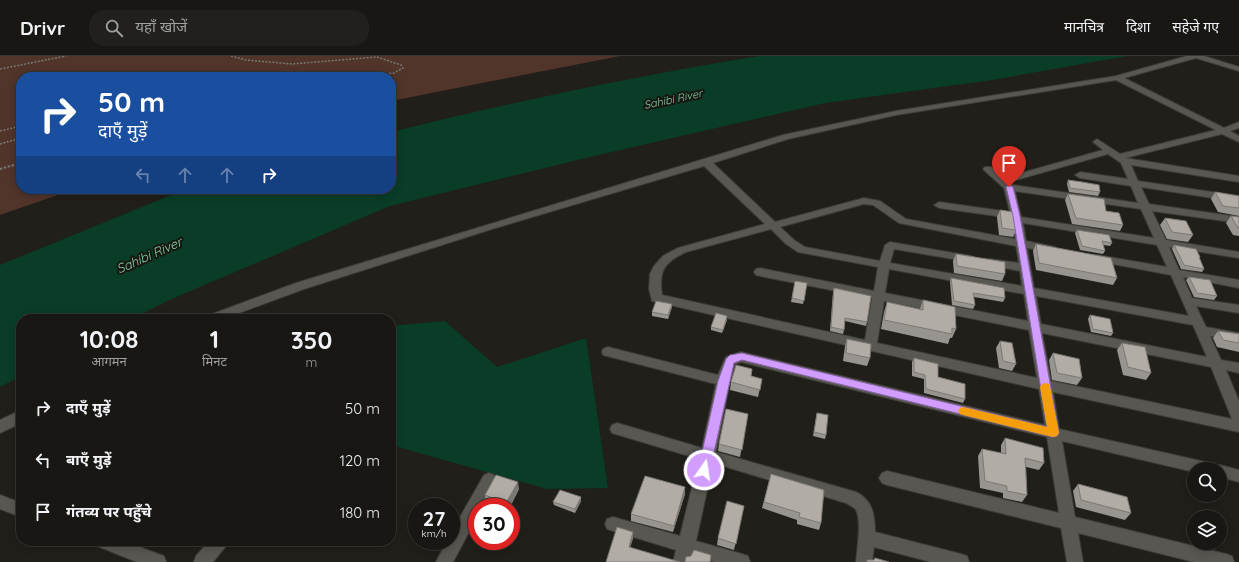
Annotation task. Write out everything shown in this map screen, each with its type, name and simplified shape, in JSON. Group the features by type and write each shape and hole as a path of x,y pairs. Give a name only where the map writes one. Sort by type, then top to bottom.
{"street":[{"path":"223,314 330,277 488,227 786,137 860,120 1117,78 1196,56 1239,69"},
{"path":"1117,78 1239,140"},
{"path":"1006,184 1223,131 1239,125"},
{"path":"1097,142 1117,156 1135,183 1216,362 1239,418"},
{"path":"1117,156 1239,179"},
{"path":"706,162 773,226 802,250 1029,291 1199,326 1239,337"},
{"path":"988,169 1006,184 1239,220"},
{"path":"1080,175 1239,199"},
{"path":"1006,184 1017,217 1075,562"},
{"path":"1060,250 903,221 883,207 868,201 856,202 682,250 669,256 660,263 655,276 656,298 1045,385 1239,426"},
{"path":"938,205 1239,255"},
{"path":"870,346 888,247 894,245 1025,268"},
{"path":"1083,255 1239,284"},
{"path":"760,272 1216,362 1239,368"},
{"path":"1188,301 1239,309"},
{"path":"608,352 724,381"},
{"path":"681,562 708,456 729,361 734,358 742,357 1053,433 1187,464"},
{"path":"0,427 16,419"},
{"path":"617,429 850,497 860,502 865,510 866,537 864,562"},
{"path":"1227,473 1239,476"},
{"path":"887,478 1226,562"},
{"path":"444,562 489,480"},
{"path":"0,502 16,508"},
{"path":"612,524 742,562"},
{"path":"866,537 961,562"},
{"path":"116,546 158,562"},
{"path":"202,562 216,546"}],"path":[{"path":"0,69 66,56"},
{"path":"231,56 246,60 292,64 377,56 401,65 403,68 396,72"},
{"path":"0,131 16,127"},
{"path":"0,144 16,139"},
{"path":"0,169 16,164"}],"shaded area":[{"path":"0,56 620,56 396,100 396,72 16,72 16,194 61,194 0,215"}],"water":[{"name":"Sahibi River","path":"759,56 1127,56 992,80 825,103 590,157 390,206 167,301 142,314 16,314 16,379 0,387 0,265 174,194 396,194 396,131 574,90"},
{"path":"445,321 497,367 586,338 608,488 547,489 396,446 396,326"}],"building":[{"path":"1068,180 1099,185 1100,192 1070,188"},
{"path":"1215,192 1239,196 1239,208 1223,206"},
{"path":"1068,194 1104,199 1106,211 1119,213 1123,225 1076,218"},
{"path":"1000,210 1013,212 1016,230 1002,228"},
{"path":"1231,216 1239,217 1239,228 1238,228"},
{"path":"1165,218 1186,221 1193,235 1172,232"},
{"path":"1077,230 1109,235 1112,243 1102,241 1105,251 1082,246"},
{"path":"1036,244 1111,258 1117,278 1039,263"},
{"path":"1174,245 1196,249 1204,269 1184,265"},
{"path":"956,254 1005,262 1005,274 957,266"},
{"path":"1189,277 1210,280 1217,296 1197,293"},
{"path":"951,278 1004,288 1005,298 973,293 975,305 954,301"},
{"path":"795,281 807,283 804,301 792,298"},
{"path":"834,288 871,296 867,322 845,318 844,330 831,327"},
{"path":"923,300 955,307 956,329 952,328 952,334 884,320 887,302 923,310"},
{"path":"656,301 672,304 668,315 652,312"},
{"path":"716,313 727,316 723,330 711,327"},
{"path":"1090,315 1110,319 1113,333 1093,329"},
{"path":"1218,331 1239,334 1239,343 1223,340"},
{"path":"847,339 871,344 870,358 846,353"},
{"path":"1000,341 1012,343 1016,364 1003,361"},
{"path":"1122,343 1145,347 1151,373 1128,367"},
{"path":"1053,353 1079,359 1082,378 1057,373"},
{"path":"914,358 938,364 938,377 965,384 965,399 926,389 925,375 914,372"},
{"path":"736,365 752,369 751,376 762,379 760,390 731,382"},
{"path":"726,409 748,414 742,450 719,444"},
{"path":"817,413 828,415 826,435 814,432"},
{"path":"1005,438 1043,448 1044,463 1025,458 1027,495 1007,491 1007,486 985,481 982,449 1006,454"},
{"path":"771,474 824,490 821,523 799,517 800,513 764,502"},
{"path":"496,475 518,482 509,498 493,498 485,495"},
{"path":"645,476 685,487 674,526 631,514"},
{"path":"1078,484 1127,497 1131,513 1081,500"},
{"path":"560,490 581,497 575,509 553,502"},
{"path":"727,501 744,506 736,544 718,538"},
{"path":"617,527 633,532 629,547 680,562 606,562"},
{"path":"694,550 711,555 710,562 685,562 686,557 691,556"},
{"path":"875,558 889,562 867,562 867,560 874,560"}],"slow traffic":[{"path":"963,411 1053,433 1045,387"}],"route":[{"path":"704,470 729,361 734,358 742,357 1053,433 1036,327 1016,216 1009,187"}]}
